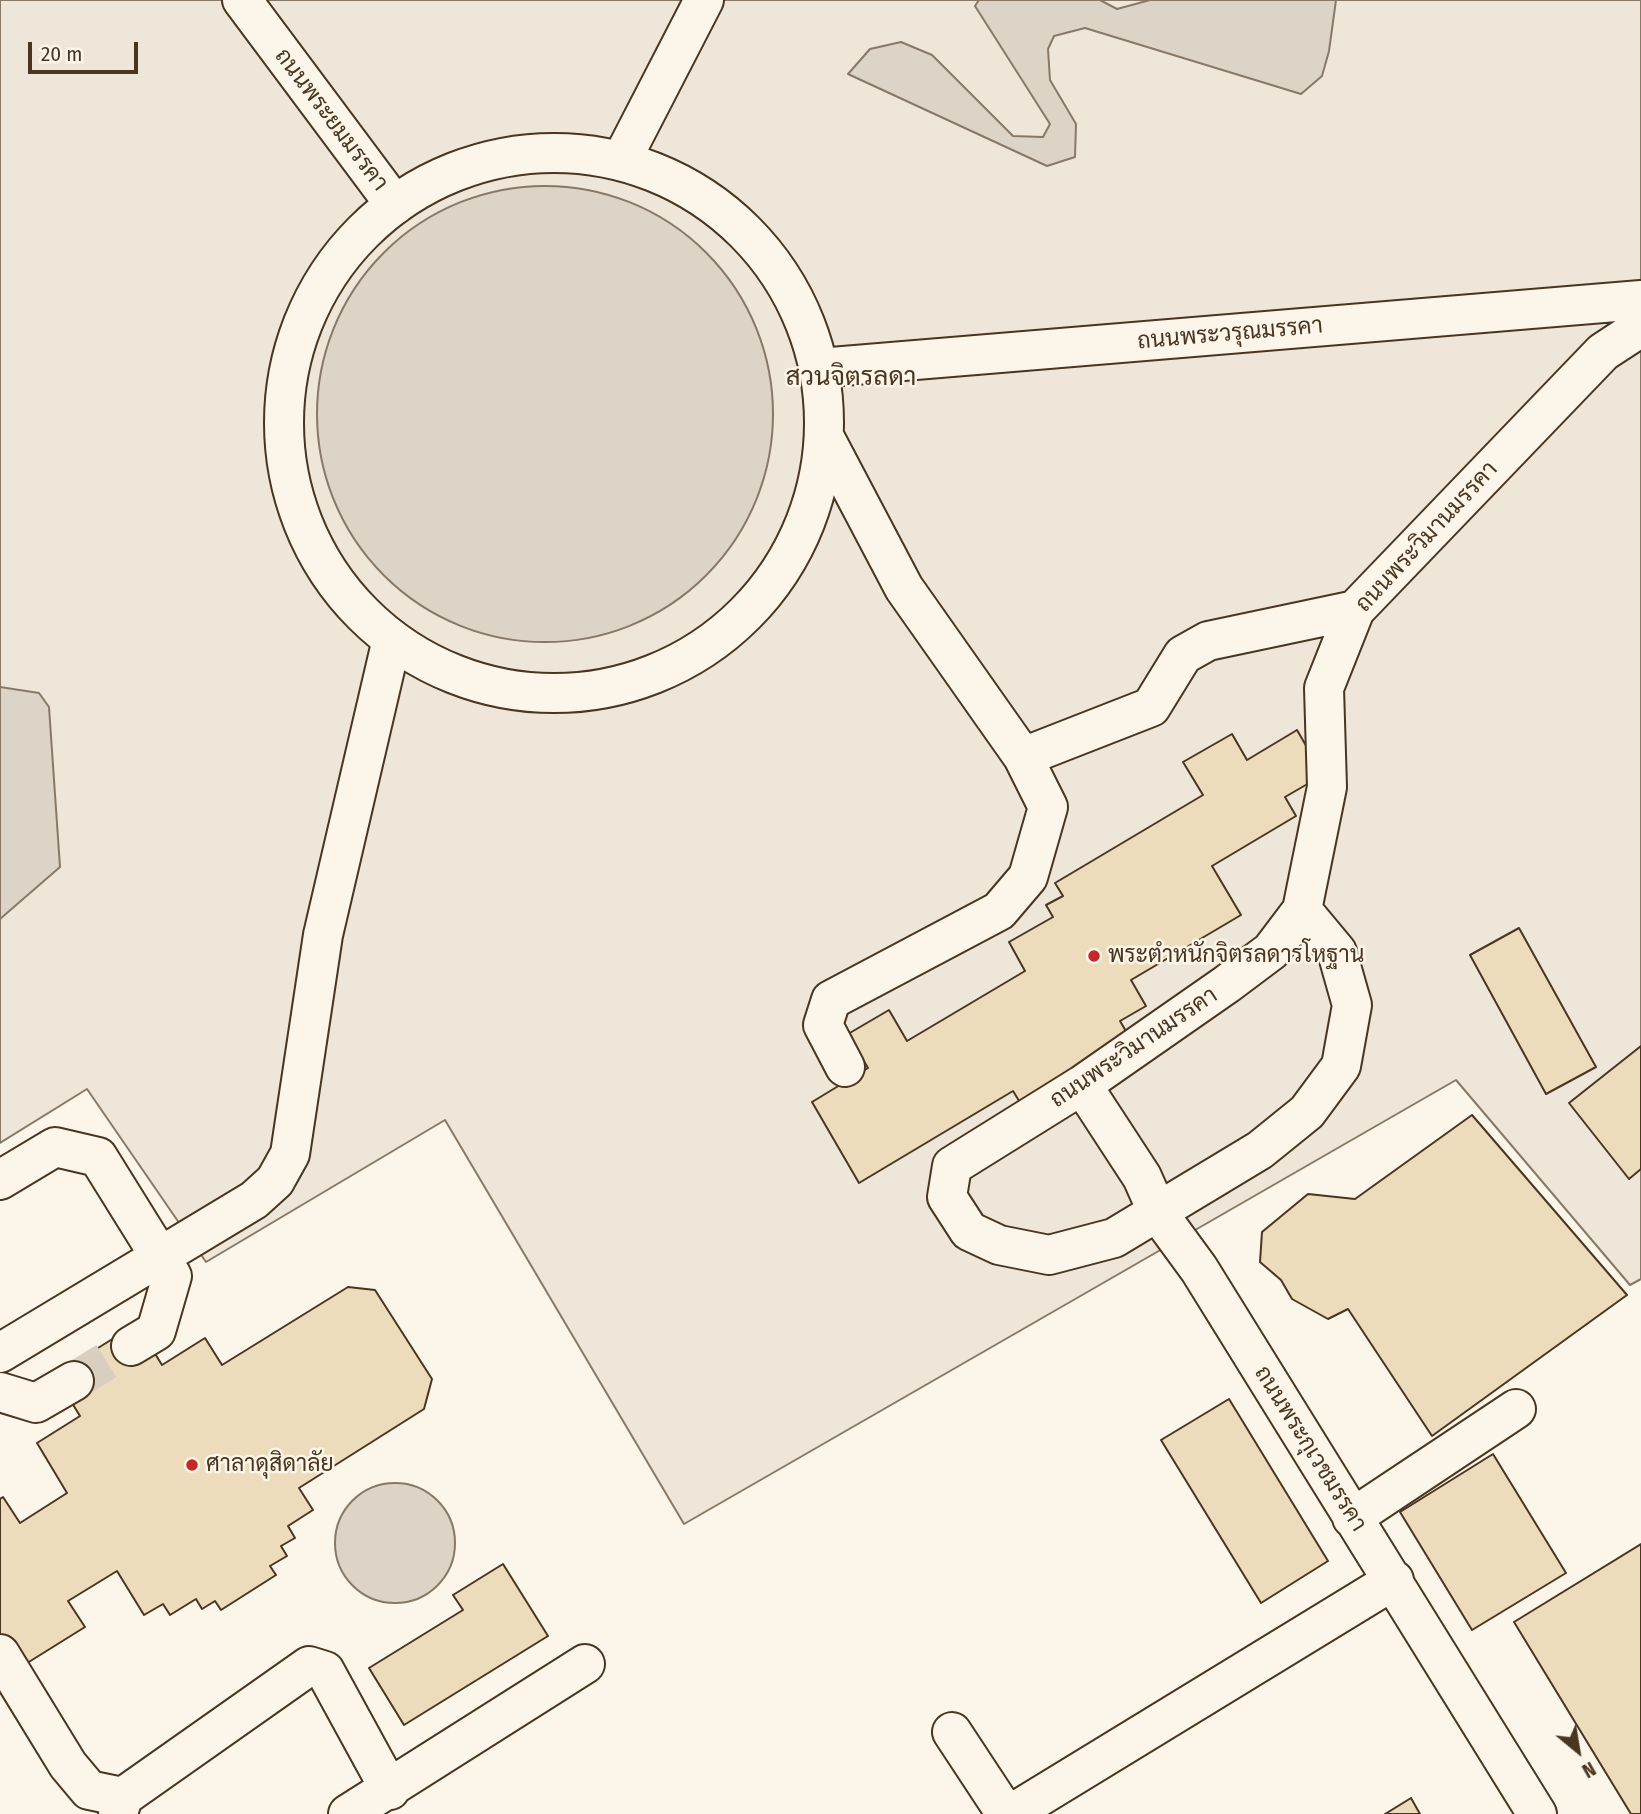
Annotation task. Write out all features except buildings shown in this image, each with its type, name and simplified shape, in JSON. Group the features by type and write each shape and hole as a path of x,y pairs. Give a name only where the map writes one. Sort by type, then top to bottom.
{"street":[{"name":"ถนนพระยมมรรคา","path":"242,0 395,205"},
{"path":"621,161 704,0"},
{"path":"562,154 621,161 666,176 707,199 744,229 775,265 799,305 816,350 824,396 825,438 818,485 803,530 780,572 751,608 724,632 674,665 630,683 584,692 537,693 490,687 445,672 403,649 366,620 335,584 310,544 293,500 284,453 284,407 291,359 306,315 323,284 360,237 395,205 436,181 480,163 527,155 562,154"},
{"name":"ถนนพระวรุณมรรคา","path":"819,368 1641,300"},
{"name":"ถนนพระวิมานมรรคา","path":"1158,1213 1114,1238 1049,1255 999,1245 969,1231 947,1197 952,1166 1082,1085 1271,951 1301,910 1327,787 1324,688 1355,610 1603,352 1641,327"},
{"path":"825,438 904,588 1023,757 1048,807 1028,877 999,911 831,1000 823,1025 845,1067"},
{"path":"1023,757 1151,707 1184,655 1208,641 1355,610"},
{"path":"0,1353 254,1200 275,1181 290,1154 323,935 392,639"},
{"path":"1158,1213 1269,1142 1307,1112 1341,1066 1352,1005 1337,952 1301,910"},
{"name":"ถนนพระกุเวชมรรคา","path":"1082,1085 1142,1177 1158,1213 1199,1269 1537,1814"},
{"path":"0,1180 55,1147 98,1157 172,1276 156,1331 131,1346"},
{"path":"0,1392 36,1403 74,1381"},
{"path":"1352,1518 1516,1409"},
{"path":"952,1732 1008,1814 1394,1580"},
{"path":"0,1654 75,1773 89,1790 120,1806 309,1666 325,1671 390,1790"},
{"path":"348,1814 390,1790 585,1664"}],"shaded area":[{"path":"0,0 1641,0 1641,1279 1630,1285 1456,1080 684,1524 445,1120 206,1262 87,1089 0,1143"},
{"path":"979,0 1100,0 1117,9 1150,0 1336,0 1329,51 1322,76 1301,94 1085,28 1054,36 1048,49 1050,80 1076,124 1075,157 1047,166 848,74 870,49 901,42 932,55 1013,136 1043,137 1050,124 975,6"},
{"path":"545,186 589,190 632,203 672,224 706,253 735,287 756,327 769,370 773,414 769,458 756,501 735,541 706,575 672,604 632,625 589,638 545,642 501,638 458,625 418,604 384,575 355,541 334,501 321,458 317,414 321,370 334,327 355,287 384,253 418,224 458,203 501,190"},
{"path":"0,687 39,693 49,707 60,867 0,919"},
{"path":"395,1483 418,1488 437,1501 450,1520 455,1543 450,1566 437,1585 418,1598 395,1603 372,1598 353,1585 340,1566 335,1543 340,1520 353,1501 372,1488"}],"tunnel":[{"path":"74,1381 131,1346"}],"place":[{"name":"พระตำหนักจิตรลดารโหฐาน","path":"1094,956"},
{"name":"ศาลาดุสิดาลัย","path":"192,1465"}],"district":[{"name":"สวนจิตรลดา","path":"851,378"}]}
